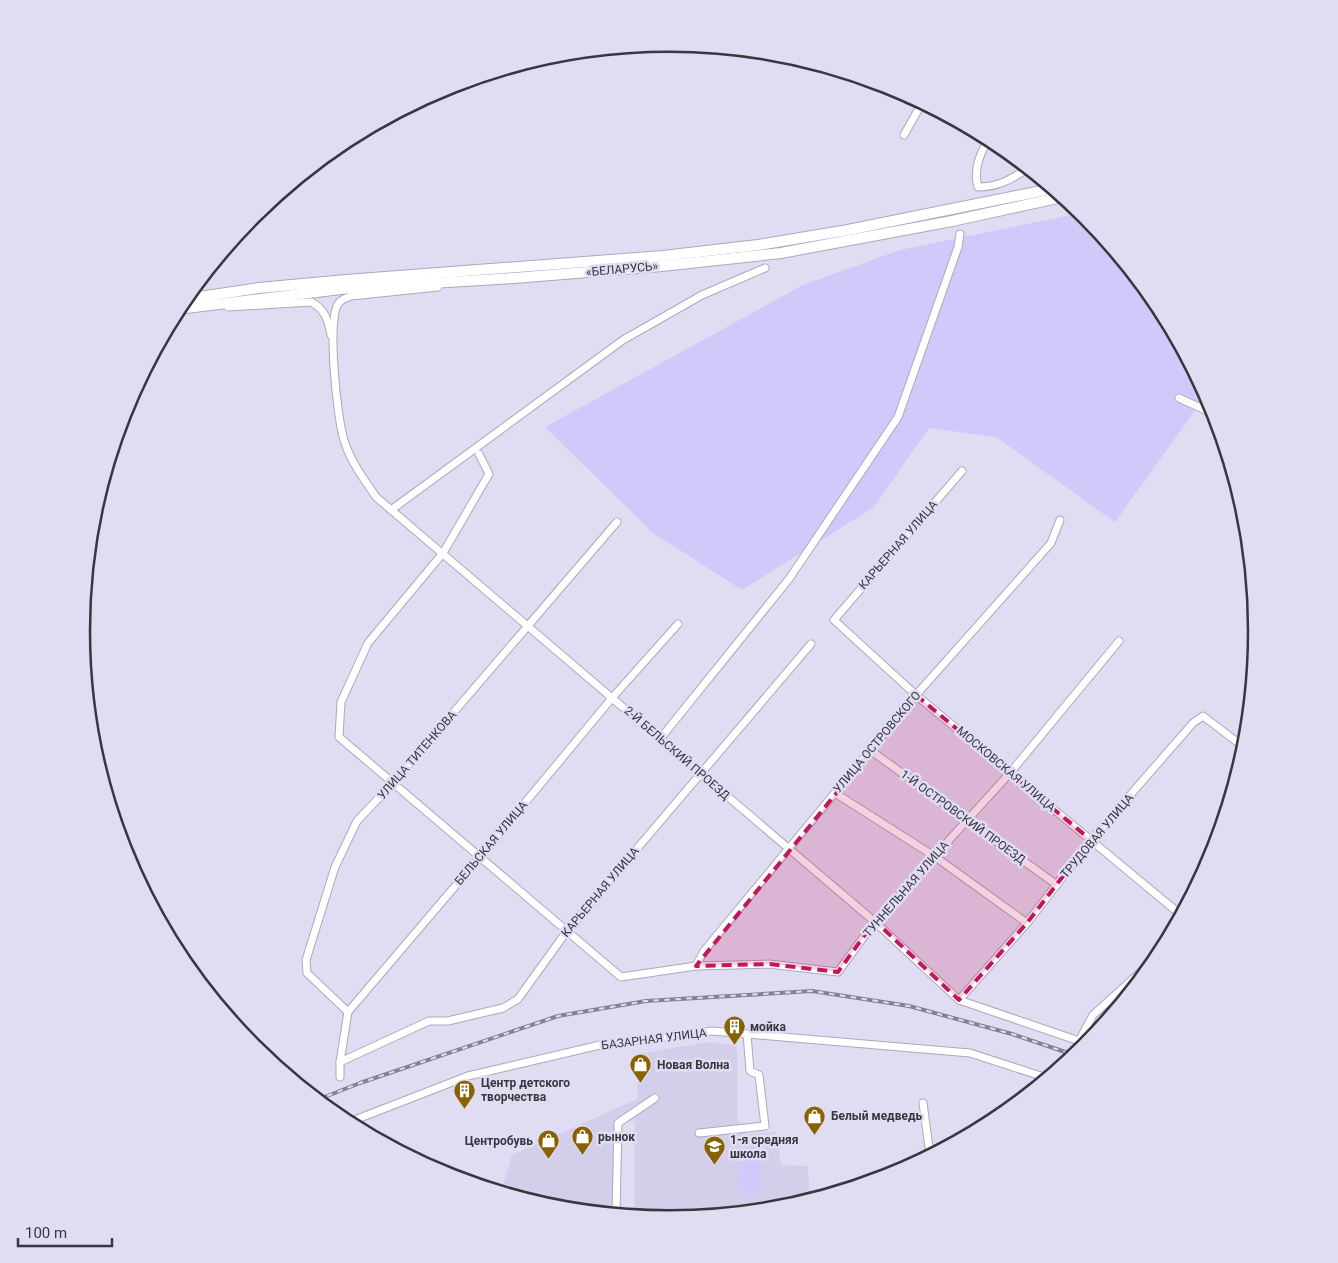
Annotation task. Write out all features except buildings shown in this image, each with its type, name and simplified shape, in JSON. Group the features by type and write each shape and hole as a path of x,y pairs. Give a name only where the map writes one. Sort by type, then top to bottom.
{"highway":[{"name":"«БЕЛАРУСЬ»","path":"197,297 288,285 663,256 758,245 848,230 1044,191"},
{"name":"«БЕЛАРУСЬ»","path":"189,309 349,288 514,278 662,266 781,253 952,221 1054,199"}],"street":[{"path":"904,135 919,109"},
{"path":"984,146 978,157 975,177 978,188 993,187 1021,172"},
{"path":"660,739 789,579 898,417 958,248 960,234"},
{"path":"391,510 623,340 702,294 765,268"},
{"path":"333,350 338,303 346,298 514,278"},
{"path":"188,309 311,302 318,305 325,314 333,350"},
{"name":"2-Й БЕЛЬСКИЙ ПРОЕЗД","path":"333,350 339,416 344,440 352,460 376,497 875,922 959,1000"},
{"path":"1179,398 1204,409"},
{"path":"479,454 489,474 443,553 368,644 341,702 340,737 567,931"},
{"name":"КАРЬЕРНАЯ УЛИЦА","path":"834,620 962,471"},
{"name":"УЛИЦА ОСТРОВСКОГО","path":"696,966 704,951 916,695 1050,543 1060,520"},
{"name":"УЛИЦА ТИТЕНКОВА","path":"348,1012 307,973 306,960 335,867 356,821 393,783 617,522"},
{"name":"МОСКОВСКАЯ УЛИЦА","path":"834,620 916,695 1176,911"},
{"name":"БЕЛЬСКАЯ УЛИЦА","path":"348,1012 612,698 678,624"},
{"name":"ТУННЕЛЬНАЯ УЛИЦА","path":"567,931 621,977 696,966 769,964 838,972 875,922 1010,773 1119,641"},
{"name":"КАРЬЕРНАЯ УЛИЦА","path":"340,1062 429,1021 448,1021 503,1008 518,999 567,931 811,644"},
{"name":"ТРУДОВАЯ УЛИЦА","path":"959,1000 1027,924 1091,840 1193,723 1203,716 1237,742"},
{"name":"1-Й ОСТРОВСКИЙ ПРОЕЗД","path":"870,750 1056,885"},
{"path":"835,793 934,856 1027,924"},
{"path":"1080,1038 1093,1015 1129,982"},
{"path":"959,1000 1078,1041"},
{"path":"340,1076 340,1062 348,1012"},
{"name":"БАЗАРНАЯ УЛИЦА","path":"356,1119 468,1076 600,1044 712,1031 970,1053 1040,1076"},
{"path":"699,1133 765,1126 759,1074 750,1071 747,1034"},
{"path":"616,1208 618,1123 655,1098"},
{"path":"923,1103 929,1149"}],"highlighted area":[{"path":"916,695 1091,840 1027,923 959,1000 875,921 838,972 769,964 696,966"}],"shaded area":[{"path":"1071,215 1128,279 1170,342 1201,403 1115,522 996,437 929,428 874,507 742,590 653,533 545,427 803,285 900,250"},
{"path":"708,1042 737,1046 737,1119 747,1134 776,1132 781,1165 808,1166 810,1193 745,1206 664,1210 634,1209 635,1121 618,1123 616,1208 593,1206 556,1199 503,1186 512,1155 637,1099 637,1054"},
{"path":"750,1145 758,1150 761,1158 760,1191 756,1195 747,1197 742,1194 739,1188 740,1155 743,1149"}],"railway":[{"path":"325,1097 360,1083 558,1016 646,1001 812,991 909,1006 1012,1034 1066,1052"}],"place":[{"name":"мойка","path":"734,1046"},
{"name":"Новая Волна","path":"641,1084"},
{"name":"Центр детского творчества","path":"465,1109"},
{"name":"Белый медведь","path":"815,1135"},
{"name":"рынок","path":"582,1156"},
{"name":"Центробувь","path":"549,1160"},
{"name":"1-я средняя школа","path":"714,1166"}]}
